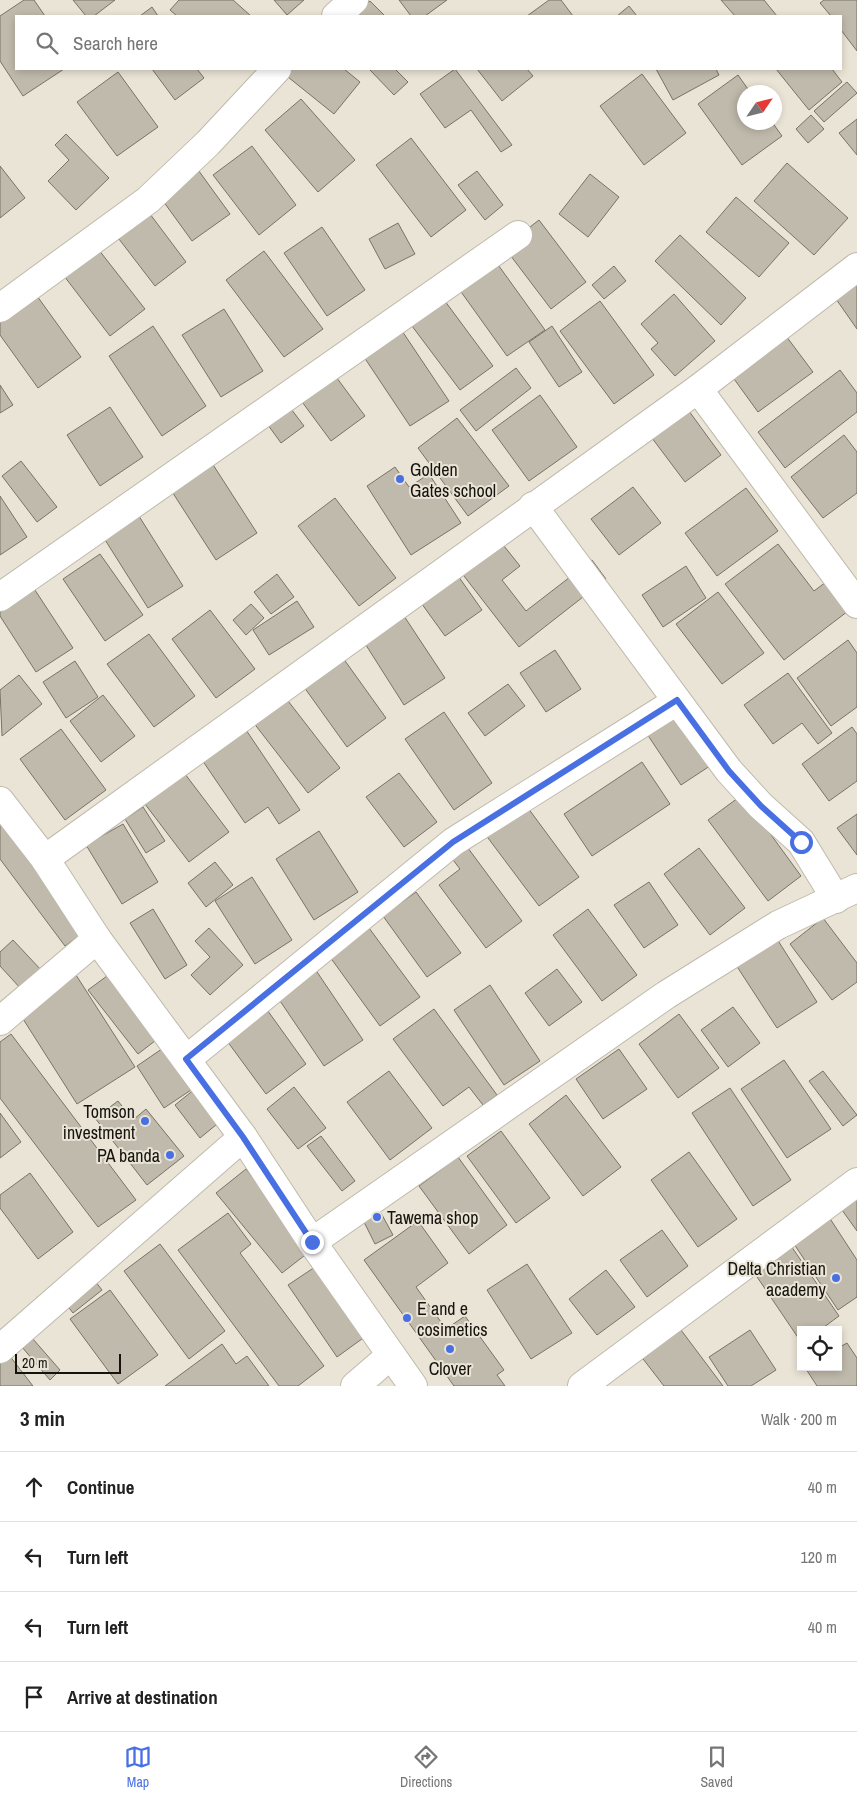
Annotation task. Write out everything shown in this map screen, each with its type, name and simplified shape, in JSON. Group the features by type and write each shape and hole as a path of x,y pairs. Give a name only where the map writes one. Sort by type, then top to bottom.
{"street":[{"path":"337,15 354,0"},
{"path":"0,308 148,200 208,143 276,70"},
{"path":"0,597 518,234"},
{"path":"45,859 698,388 857,267"},
{"path":"698,388 857,604"},
{"path":"312,1242 666,996 778,925 846,893 801,842 761,806 729,771 533,506"},
{"path":"186,1059 453,842 677,700"},
{"path":"0,801 45,859 97,939 243,1137 312,1242 413,1386"},
{"path":"0,1021 97,939"},
{"path":"0,1349 243,1137"},
{"path":"582,1386 857,1182"},
{"path":"355,1386 391,1355"}],"building":[{"path":"24,0 34,0 44,15 15,15 15,70 62,70 23,96 0,61 0,16"},
{"path":"73,0 115,0 95,15 85,15"},
{"path":"179,0 233,0 250,15 176,15 170,10"},
{"path":"274,0 304,0 287,15"},
{"path":"399,0 447,0 426,15 410,15"},
{"path":"549,0 561,0 572,15 528,15"},
{"path":"721,0 764,0 776,15 734,15"},
{"path":"824,0 857,0 857,51 842,31 842,15 830,15 820,3"},
{"path":"370,1 384,15 356,15"},
{"path":"629,6 636,15 618,15"},
{"path":"152,7 157,15 141,15"},
{"path":"153,70 198,70 204,78 175,100"},
{"path":"285,70 345,70 360,82 334,114 283,73"},
{"path":"370,70 396,70 408,82 394,95"},
{"path":"456,70 512,145 501,152 471,110 445,128 420,94"},
{"path":"478,70 528,70 533,76 502,101"},
{"path":"657,70 716,70 719,75 673,100"},
{"path":"777,70 833,70 842,82 809,110"},
{"path":"118,72 158,127 117,156 77,102"},
{"path":"642,74 686,133 644,165 600,106"},
{"path":"738,75 745,85 737,85 737,130 778,130 782,136 742,165 698,104"},
{"path":"847,82 857,93 824,122 814,111"},
{"path":"301,99 355,160 318,192 265,130"},
{"path":"811,115 824,129 808,143 796,129"},
{"path":"857,119 857,155 839,133"},
{"path":"66,134 109,178 76,210 48,181 69,160 55,145"},
{"path":"411,138 466,210 431,237 376,165"},
{"path":"252,146 296,205 259,235 213,175"},
{"path":"787,163 848,218 814,255 754,201"},
{"path":"0,166 25,198 0,218"},
{"path":"196,167 230,214 192,241 158,194"},
{"path":"477,171 503,205 485,220 458,185"},
{"path":"590,174 619,197 588,237 559,214"},
{"path":"736,197 789,243 759,277 706,232"},
{"path":"141,202 186,262 155,286 109,226"},
{"path":"539,220 586,282 551,309 504,247"},
{"path":"398,223 415,254 385,269 369,239"},
{"path":"322,227 365,290 327,316 284,253"},
{"path":"680,235 746,298 721,325 655,261"},
{"path":"95,245 145,309 110,336 61,272"},
{"path":"264,251 323,329 284,357 226,280"},
{"path":"491,255 545,330 507,356 454,282"},
{"path":"614,266 626,281 604,299 592,285"},
{"path":"857,284 857,329 836,299"},
{"path":"32,289 81,357 38,388 0,335 0,312"},
{"path":"439,293 493,366 460,390 406,318"},
{"path":"674,294 715,341 675,376 651,349 658,343 641,324"},
{"path":"600,301 654,375 614,404 560,331"},
{"path":"224,309 263,371 221,397 182,335"},
{"path":"390,313 449,401 410,426 352,339"},
{"path":"153,326 206,406 162,436 109,356"},
{"path":"552,326 582,372 559,387 529,342"},
{"path":"783,332 813,372 758,412 729,372"},
{"path":"328,366 365,416 331,441 294,391"},
{"path":"516,368 531,388 476,431 460,410"},
{"path":"840,370 857,393 857,412 785,468 758,432"},
{"path":"0,385 13,405 0,413"},
{"path":"540,395 577,447 529,481 492,430"},
{"path":"282,397 304,426 281,443 260,414"},
{"path":"110,407 143,457 100,486 67,435"},
{"path":"686,407 721,455 685,482 649,434"},
{"path":"457,418 509,486 468,516 418,448"},
{"path":"844,435 857,452 857,493 823,518 791,477"},
{"path":"210,460 257,533 216,560 169,487"},
{"path":"21,461 57,507 37,522 2,476"},
{"path":"395,467 409,487 429,474 461,523 411,555 367,486"},
{"path":"633,487 661,523 619,555 591,519"},
{"path":"746,488 778,531 717,576 685,533"},
{"path":"0,496 27,537 0,555"},
{"path":"335,498 396,578 359,606 298,526"},
{"path":"137,513 183,586 148,608 102,535"},
{"path":"496,536 520,566 502,580 526,611 592,560 606,579 519,647 457,567"},
{"path":"778,544 814,591 830,579 852,608 784,660 725,584"},
{"path":"100,554 143,615 105,641 63,579"},
{"path":"686,566 706,598 663,627 642,595"},
{"path":"456,573 482,610 445,636 419,600"},
{"path":"277,574 294,597 271,614 254,592"},
{"path":"31,584 73,648 36,672 0,616 0,605"},
{"path":"718,592 764,653 722,684 676,624"},
{"path":"297,601 314,627 269,655 253,630"},
{"path":"251,604 264,618 246,635 233,620"},
{"path":"210,610 255,669 216,698 172,639"},
{"path":"404,616 445,678 404,705 364,642"},
{"path":"149,634 195,696 154,727 107,664"},
{"path":"848,640 857,653 857,707 831,726 797,678"},
{"path":"555,650 581,689 546,712 520,673"},
{"path":"343,658 386,718 347,747 304,687"},
{"path":"75,661 98,697 66,718 43,682"},
{"path":"788,673 832,733 818,744 802,723 773,744 744,705"},
{"path":"19,675 42,704 2,736 0,690"},
{"path":"508,684 525,706 485,736 468,713"},
{"path":"103,695 135,736 101,762 70,721"},
{"path":"285,697 340,768 308,793 253,722"},
{"path":"685,701 722,758 681,785 643,728"},
{"path":"444,712 492,783 454,810 405,739"},
{"path":"242,724 300,810 279,824 268,807 245,823 198,754"},
{"path":"852,727 857,734 857,781 829,801 802,764"},
{"path":"61,729 106,790 65,820 20,759"},
{"path":"642,762 670,804 592,856 564,814"},
{"path":"399,773 437,822 404,847 366,797"},
{"path":"185,774 229,832 189,862 145,804"},
{"path":"742,795 801,876 768,901 708,820"},
{"path":"525,804 579,877 539,906 485,834"},
{"path":"143,807 165,841 146,853 125,819"},
{"path":"0,812 87,930 65,946 0,859"},
{"path":"857,814 857,855 837,828"},
{"path":"123,824 158,882 122,904 86,845"},
{"path":"319,831 358,892 314,920 276,859"},
{"path":"462,840 522,921 486,948 439,885 460,869 447,852"},
{"path":"699,848 745,908 710,935 664,874"},
{"path":"215,862 233,885 206,907 188,883"},
{"path":"252,877 292,940 255,964 215,901"},
{"path":"649,882 678,925 644,948 614,905"},
{"path":"416,892 461,953 427,977 383,916"},
{"path":"153,909 187,965 165,979 130,923"},
{"path":"588,909 637,975 602,1001 553,935"},
{"path":"823,918 857,963 857,982 832,1000 790,944"},
{"path":"209,928 243,965 210,995 191,975 210,957 195,941"},
{"path":"369,928 420,997 380,1026 330,957"},
{"path":"777,939 817,1002 777,1028 736,965"},
{"path":"13,940 42,971 22,990 0,966 0,952"},
{"path":"313,966 363,1040 324,1066 274,992"},
{"path":"557,969 582,1002 549,1026 525,993"},
{"path":"111,973 160,1037 138,1054 88,990"},
{"path":"76,975 135,1067 77,1104 18,1011"},
{"path":"490,985 540,1061 504,1085 454,1010"},
{"path":"260,1000 306,1064 266,1094 219,1030"},
{"path":"733,1007 760,1043 728,1067 701,1030"},
{"path":"434,1009 497,1095 483,1105 469,1087 443,1106 393,1039"},
{"path":"679,1014 719,1068 678,1098 639,1044"},
{"path":"11,1034 136,1200 98,1227 0,1098 0,1042"},
{"path":"169,1044 197,1086 164,1108 137,1066"},
{"path":"619,1049 647,1089 603,1119 576,1079"},
{"path":"784,1060 831,1129 787,1158 741,1089"},
{"path":"389,1071 432,1128 390,1160 347,1102"},
{"path":"823,1071 857,1115 843,1126 809,1081"},
{"path":"294,1087 326,1128 298,1149 267,1109"},
{"path":"196,1088 222,1120 200,1138 175,1105"},
{"path":"730,1088 791,1180 753,1206 692,1113"},
{"path":"566,1095 621,1167 583,1196 529,1124"},
{"path":"118,1101 133,1120 146,1109 184,1156 147,1185 95,1118"},
{"path":"0,1113 21,1142 0,1158"},
{"path":"501,1131 550,1198 516,1223 467,1156"},
{"path":"321,1136 355,1181 342,1191 307,1146"},
{"path":"689,1152 737,1219 698,1247 651,1180"},
{"path":"458,1157 507,1225 469,1254 419,1186"},
{"path":"246,1169 309,1252 282,1273 216,1193"},
{"path":"30,1173 73,1232 38,1259 0,1208 0,1195"},
{"path":"857,1177 857,1231 832,1196"},
{"path":"228,1213 251,1244 240,1253 324,1366 298,1386 279,1386 178,1250"},
{"path":"381,1213 393,1235 375,1244 364,1222"},
{"path":"827,1214 857,1260 857,1297 838,1310 790,1238"},
{"path":"418,1221 448,1263 416,1287 446,1329 465,1316 504,1370 497,1375 505,1386 454,1386 364,1260"},
{"path":"662,1230 688,1266 647,1297 620,1260"},
{"path":"787,1240 839,1316 825,1326 797,1326 797,1336 749,1265"},
{"path":"160,1244 225,1331 189,1359 124,1271"},
{"path":"527,1264 572,1333 531,1359 487,1290"},
{"path":"318,1265 366,1336 337,1357 288,1285"},
{"path":"606,1270 635,1307 597,1335 569,1299"},
{"path":"88,1272 102,1290 73,1313 59,1295"},
{"path":"110,1290 158,1355 118,1384 70,1319"},
{"path":"678,1326 723,1386 664,1386 640,1355"},
{"path":"750,1330 776,1370 751,1386 728,1386 709,1357"},
{"path":"26,1331 60,1370 50,1380 16,1340"},
{"path":"847,1343 857,1358 857,1386 817,1386 807,1371 842,1371 842,1346"},
{"path":"222,1344 236,1364 247,1356 269,1386 165,1386"},
{"path":"9,1355 33,1386 0,1386 0,1363"}],"place":[{"name":"Golden Gates school","path":"400,479"},
{"name":"Tomson investment","path":"145,1121"},
{"name":"PA banda","path":"170,1155"},
{"name":"Tawema shop","path":"377,1217"},
{"name":"Delta Christian academy","path":"836,1278"},
{"name":"E and e cosimetics","path":"407,1318"},
{"name":"Clover","path":"450,1349"}],"route":[{"path":"312,1242 243,1137 186,1059 453,842 677,700 729,771 761,806 801,842"}]}
